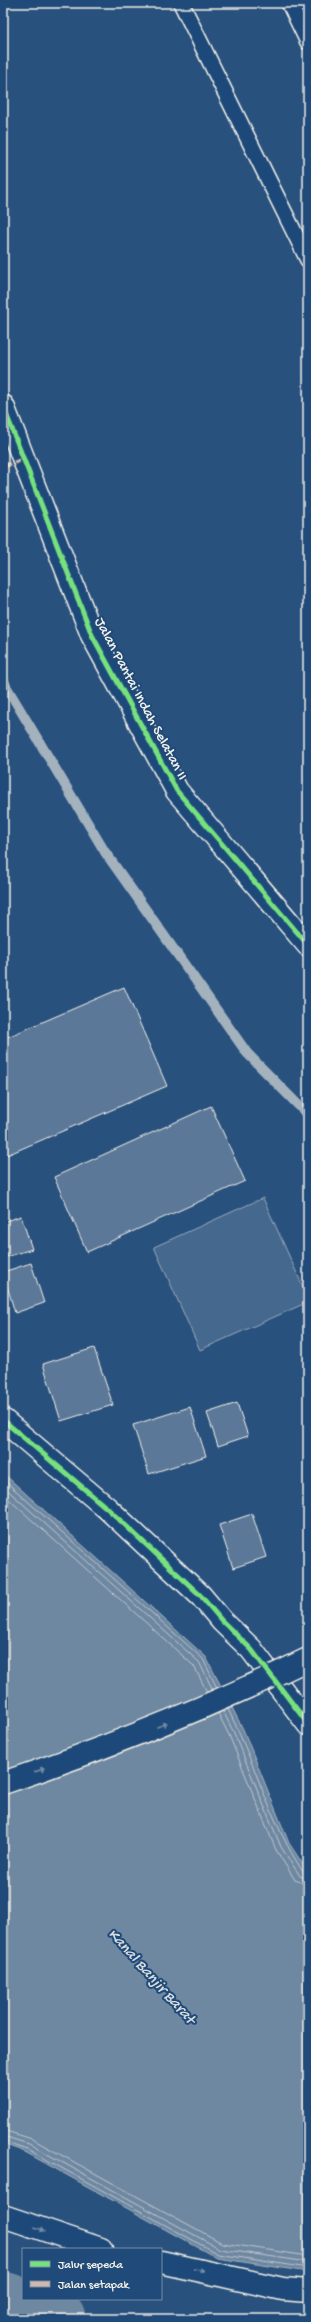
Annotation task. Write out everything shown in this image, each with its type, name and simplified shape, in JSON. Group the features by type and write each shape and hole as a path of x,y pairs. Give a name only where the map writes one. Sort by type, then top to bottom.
{"main road":[{"name":"Jalan Pantai Indah Selatan II","path":"3,406 92,635 174,784 308,946"},
{"path":"3,1420 108,1509 201,1596 222,1621 251,1649 308,1724"},
{"path":"3,1783 120,1741 227,1698 308,1659"},
{"path":"3,2216 98,2248"},
{"path":"162,2262 282,2289 308,2292"}],"lane":[{"path":"181,3 308,260"},
{"path":"289,3 308,42"}],"shaded area":[{"path":"263,1198 308,1298 308,1302 200,1350 154,1247"}],"water":[{"name":"Kanal Banjir Barat","path":"3,1473 206,1657 243,1729 289,1843 308,1872 308,2272 217,2258 25,2152 3,2144"}],"building":[{"path":"124,987 167,1086 7,1155 3,1147 3,1039"},
{"path":"211,1106 245,1181 87,1252 54,1177"},
{"path":"21,1216 32,1249 3,1258 3,1222"},
{"path":"31,1263 44,1303 15,1313 3,1272"},
{"path":"94,1348 113,1405 61,1421 43,1364"},
{"path":"237,1403 248,1436 218,1446 207,1413"},
{"path":"190,1407 206,1456 149,1474 133,1425"},
{"path":"252,1514 266,1557 233,1568 219,1525"}],"waterway":[{"path":"3,678 6,686 105,852 247,1053 308,1115"},
{"path":"3,2301 57,2319"}],"marked path":[{"path":"3,467 23,459"}],"cycle path":[{"path":"3,406 92,635 177,791 308,945"},
{"path":"3,1420 108,1509 201,1596 222,1621 251,1649 308,1724"}]}
